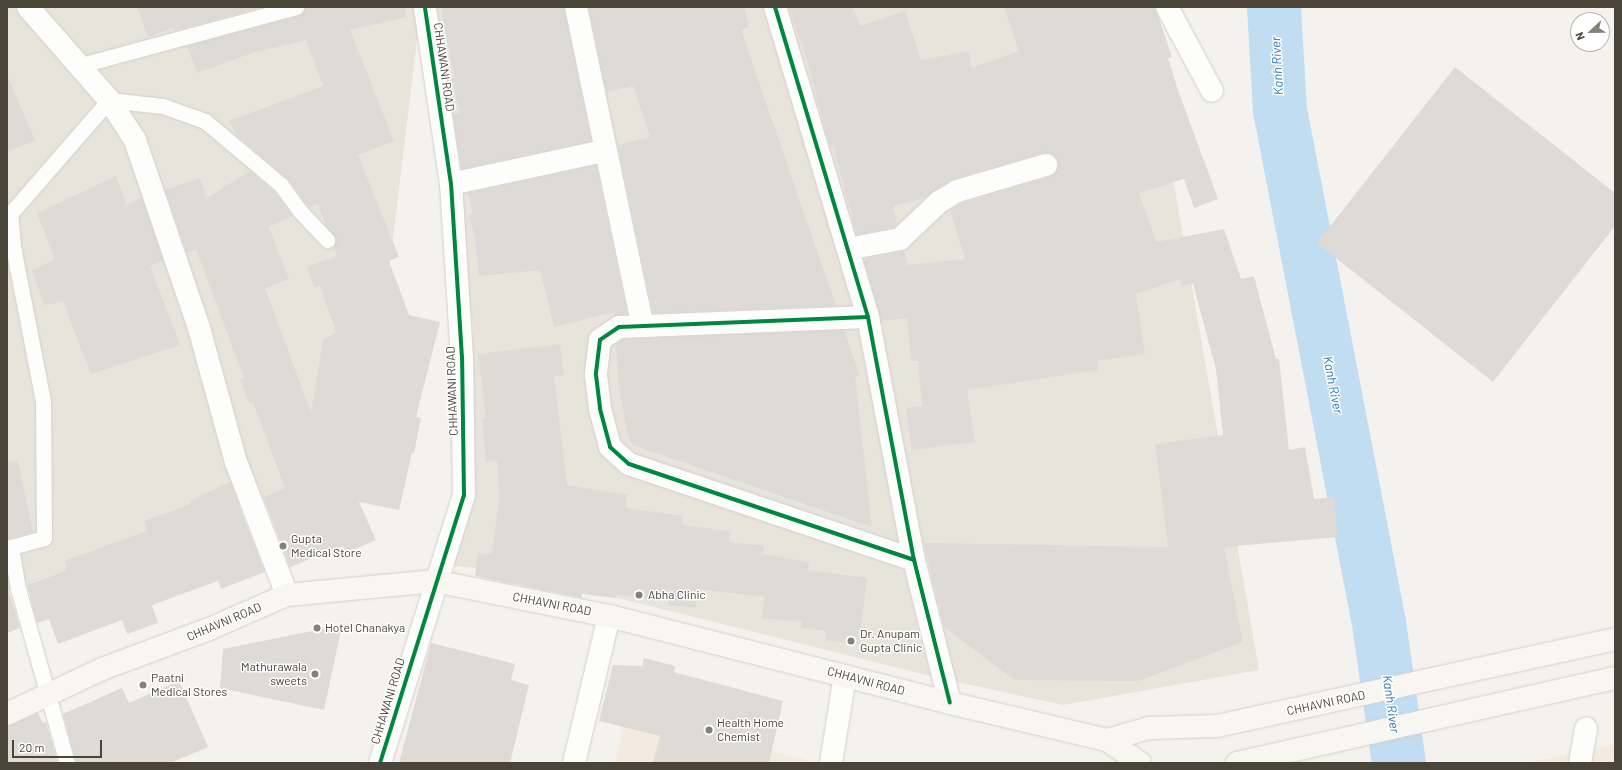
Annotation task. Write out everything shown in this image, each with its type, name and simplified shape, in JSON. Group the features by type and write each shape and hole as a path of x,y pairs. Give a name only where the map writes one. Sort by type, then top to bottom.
{"main road":[{"name":"CHHAVNI ROAD","path":"7,714 102,668 210,630 287,595 435,581 610,616 950,704 1107,740 1140,763"},
{"name":"CHHAVNI ROAD","path":"1107,740 1148,728 1217,726 1509,664 1615,639"},
{"path":"1237,763 1615,678"}],"street":[{"path":"28,7 81,65 110,100 135,140 199,328 236,462 287,595"},
{"name":"CHHAWANI ROAD","path":"380,763 435,581 464,495 462,358 451,184 426,7"},
{"path":"576,7 604,151 642,324"},
{"path":"775,7 868,318 914,560 950,704"},
{"path":"1167,7 1212,91"},
{"path":"451,184 604,151"},
{"path":"848,249 900,239 939,202 957,191 1046,165"},
{"path":"868,318 642,324 619,327 600,340 596,375 600,408 610,447 629,464 914,560"},
{"path":"577,762 610,616"},
{"path":"831,763 845,676"},
{"path":"1580,763 1586,729"}],"lane":[{"path":"81,65 296,7"},
{"path":"67,763 18,589 9,548 44,538 44,530 43,401 8,214 110,100 163,106 205,121 281,185 300,211 327,240"}],"shaded area":[{"path":"7,7 421,7 388,280 345,467 7,592"},
{"path":"427,7 1143,7 1259,670 1063,705 938,678 505,570 451,566 473,327 434,102"},
{"path":"626,717 820,763 615,763"},
{"path":"1615,744 1615,763 1534,763 1535,761"}],"building":[{"path":"137,7 261,7 174,31 173,28 148,37"},
{"path":"305,7 405,7 406,17 350,30 394,141 358,155 399,257 389,261 409,315 440,322 416,417 421,418 414,453 412,453 399,510 359,502 376,540 346,553 343,546 290,567 263,497 285,488 253,402 249,403 240,380 244,378 196,249 187,253 165,190 200,178 207,198 250,171 274,191 293,216 269,227 289,279 265,288 311,413 323,340 336,332 320,286 315,288 307,267 337,256 334,246 336,238 326,226 318,204 310,208 287,178 237,136 229,121 323,86 306,40 255,52 197,73 187,46 298,16"},
{"path":"441,7 564,7 591,141 462,169 453,114 460,113 451,78 454,78"},
{"path":"589,7 744,7 749,27 741,30 836,306 653,313 618,145 650,137 633,86 606,92"},
{"path":"789,7 853,7 860,26 905,11 921,60 969,51 972,68 1019,51 1004,7 1155,7 1172,57 1168,58 1178,90 1218,199 1194,208 1184,179 1139,193 1156,242 1224,229 1241,279 1254,276 1276,359 1279,359 1289,450 1305,447 1314,499 1334,497 1338,537 1224,547 1243,642 1138,681 1014,680 944,627 924,543 1168,547 1155,444 1223,435 1216,369 1193,284 1182,286 1180,279 1136,294 1145,354 1097,361 1098,370 967,390 975,442 912,450 906,408 922,406 918,361 911,361 907,318 881,321 864,259 904,251 908,265 965,259 950,210 962,203 1050,177 1055,173 1058,162 1054,156 1042,153 953,179 925,198 893,206 897,224 894,227 857,235 833,146 830,147 807,60"},
{"path":"1455,67 1615,193 1615,226 1493,382 1317,243"},
{"path":"7,75 35,140 7,152"},
{"path":"596,165 627,314 614,316 614,312 554,327 540,270 479,276 475,238 469,215 473,214 468,193"},
{"path":"116,176 126,204 142,198 163,261 150,266 180,345 91,374 63,302 44,305 32,271 55,259 37,213"},
{"path":"844,330 860,376 855,376 872,527 632,445 627,432 618,382 616,344 623,339"},
{"path":"560,344 564,375 554,376 567,485 627,495 626,508 683,516 682,525 730,531 729,542 764,546 763,554 809,562 808,570 867,578 859,645 825,640 826,631 801,628 802,622 762,618 764,597 698,589 696,608 669,605 669,601 616,594 616,598 582,594 582,598 475,576 478,553 492,554 499,498 497,461 486,462 482,419 486,419 478,354"},
{"path":"18,461 33,532 7,539 7,462"},
{"path":"230,482 265,572 221,589 218,581 152,605 158,623 127,634 122,620 58,644 49,619 37,623 27,585 67,570 64,561 147,531 144,521 191,504 189,501"},
{"path":"9,592 20,628 7,633 7,593"},
{"path":"342,625 324,710 220,688 223,649"},
{"path":"431,643 515,664 511,680 529,685 510,763 399,763"},
{"path":"644,658 675,666 674,672 783,701 769,763 653,763 660,736 599,721 613,665 642,666"},
{"path":"179,681 208,747 170,763 76,763 63,714 122,688 129,703"},
{"path":"38,713 43,723 46,722 58,763 7,763 7,726"}],"waterway":[{"name":"Kanh River","path":"1274,7 1280,110 1379,623 1399,763"}],"cycle path":[{"path":"380,763 464,495 462,358 451,184 425,7"},
{"path":"775,7 868,317 914,560 950,703"},
{"path":"868,317 619,327 600,340 596,375 600,409 610,447 629,464 914,560"}],"place":[{"name":"Gupta Medical Store","path":"283,546"},
{"name":"Abha Clinic","path":"639,595"},
{"name":"Hotel Chanakya","path":"317,628"},
{"name":"Dr. Anupam Gupta Clinic","path":"851,641"},
{"name":"Mathurawala sweets","path":"315,674"},
{"name":"Paatni Medical Stores","path":"143,685"},
{"name":"Health Home Chemist","path":"709,730"}]}
